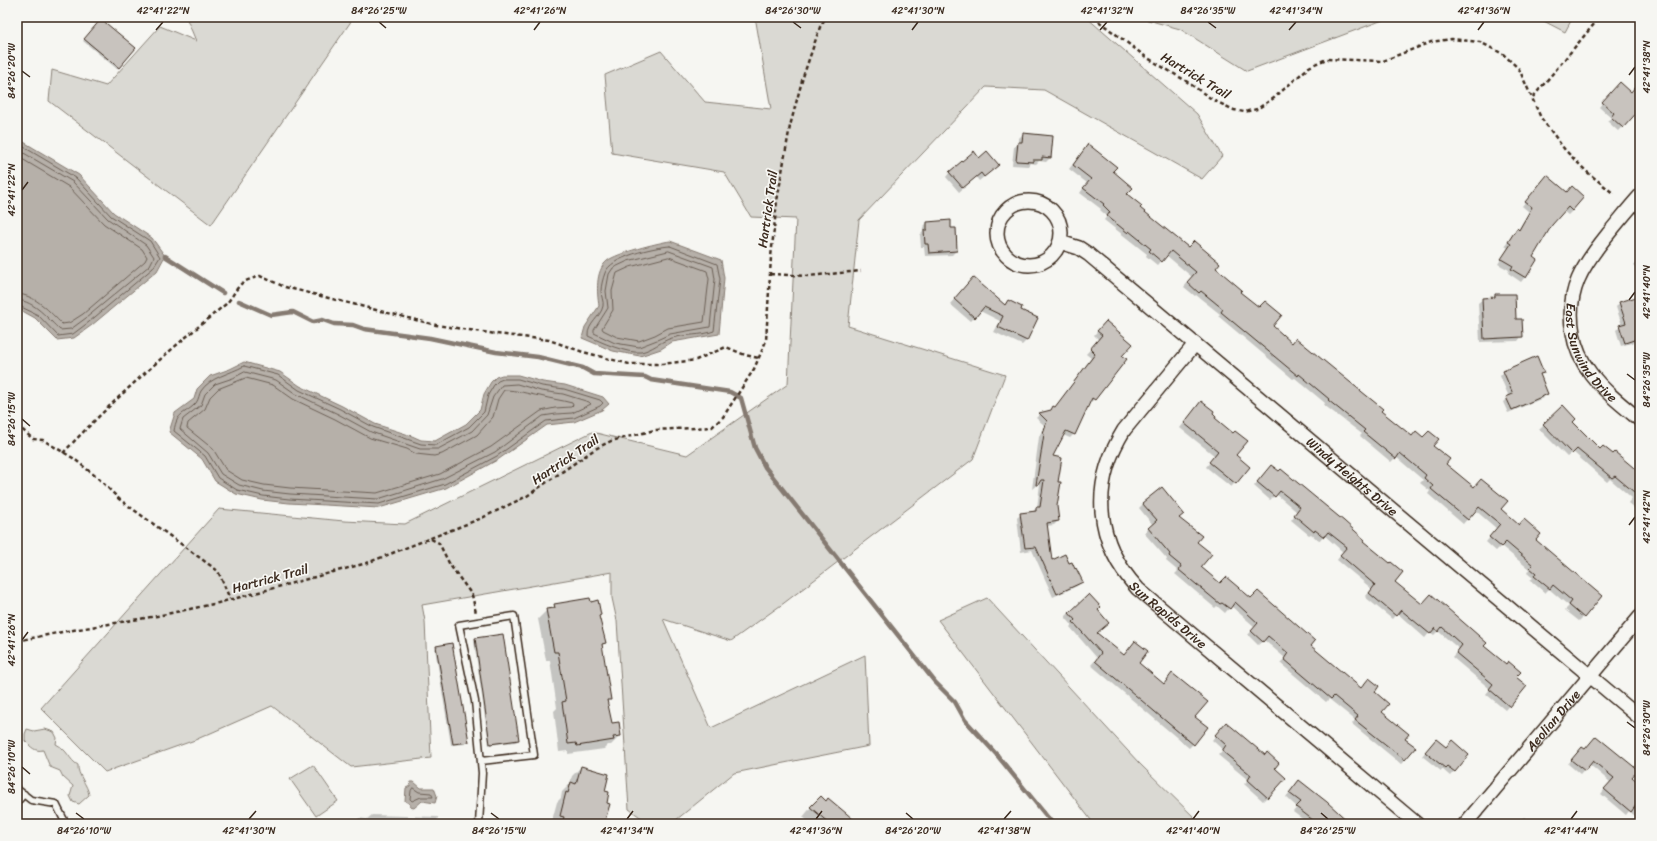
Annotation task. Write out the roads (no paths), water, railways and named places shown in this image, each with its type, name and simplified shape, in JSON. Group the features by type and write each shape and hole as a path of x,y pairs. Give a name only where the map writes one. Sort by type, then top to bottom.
{"street":[{"name":"East Sunwind Drive","path":"1640,196 1589,258 1576,283 1571,311 1574,338 1583,362 1590,373 1608,393 1640,420"},
{"path":"1030,200 1038,201 1052,210 1057,217 1060,225 1060,242 1051,256 1044,261 1028,265 1019,264 1005,255 1000,248 996,236 1001,215 1013,204 1030,200"},
{"name":"Windy Heights Drive","path":"1060,242 1079,248 1088,254 1640,718"},
{"name":"Sun Rapids Drive","path":"1195,344 1124,430 1115,444 1109,459 1103,486 1102,508 1104,524 1112,553 1128,578 1138,589 1417,824"},
{"name":"Aeolian Drive","path":"1465,824 1640,617"}],"lane":[{"path":"479,824 482,773 475,701 459,625 514,616 534,755 481,761"},
{"path":"17,789 31,800 56,804 66,824"},
{"path":"17,802 24,794"}],"water":[{"path":"17,138 79,175 114,213 152,238 165,256 157,271 74,338 57,340 35,318 17,308"},
{"path":"670,241 721,260 724,278 719,334 672,342 661,349 640,356 613,351 582,338 585,327 599,306 597,289 600,270 603,265 612,258 628,252"},
{"path":"244,362 280,372 300,386 375,424 421,440 435,441 466,424 480,410 484,394 491,382 496,377 502,375 518,375 543,382 565,385 603,397 609,404 602,410 574,422 547,425 499,459 446,488 379,508 262,500 236,494 215,481 202,459 169,432 175,413 194,399 197,389 210,376"},
{"path":"411,782 414,782 421,788 434,788 437,796 435,803 422,801 414,808 410,807 410,804 405,801 406,788 410,786"}],"waterway":[{"path":"165,256 223,293"},
{"path":"239,301 271,315 293,312 313,322 323,320 334,324 353,325 364,329 430,338 496,352 538,357 583,368 594,374 645,377 651,380 730,392 741,398 755,448 765,467 935,682 955,702 965,720 997,755 1053,824"}]}
